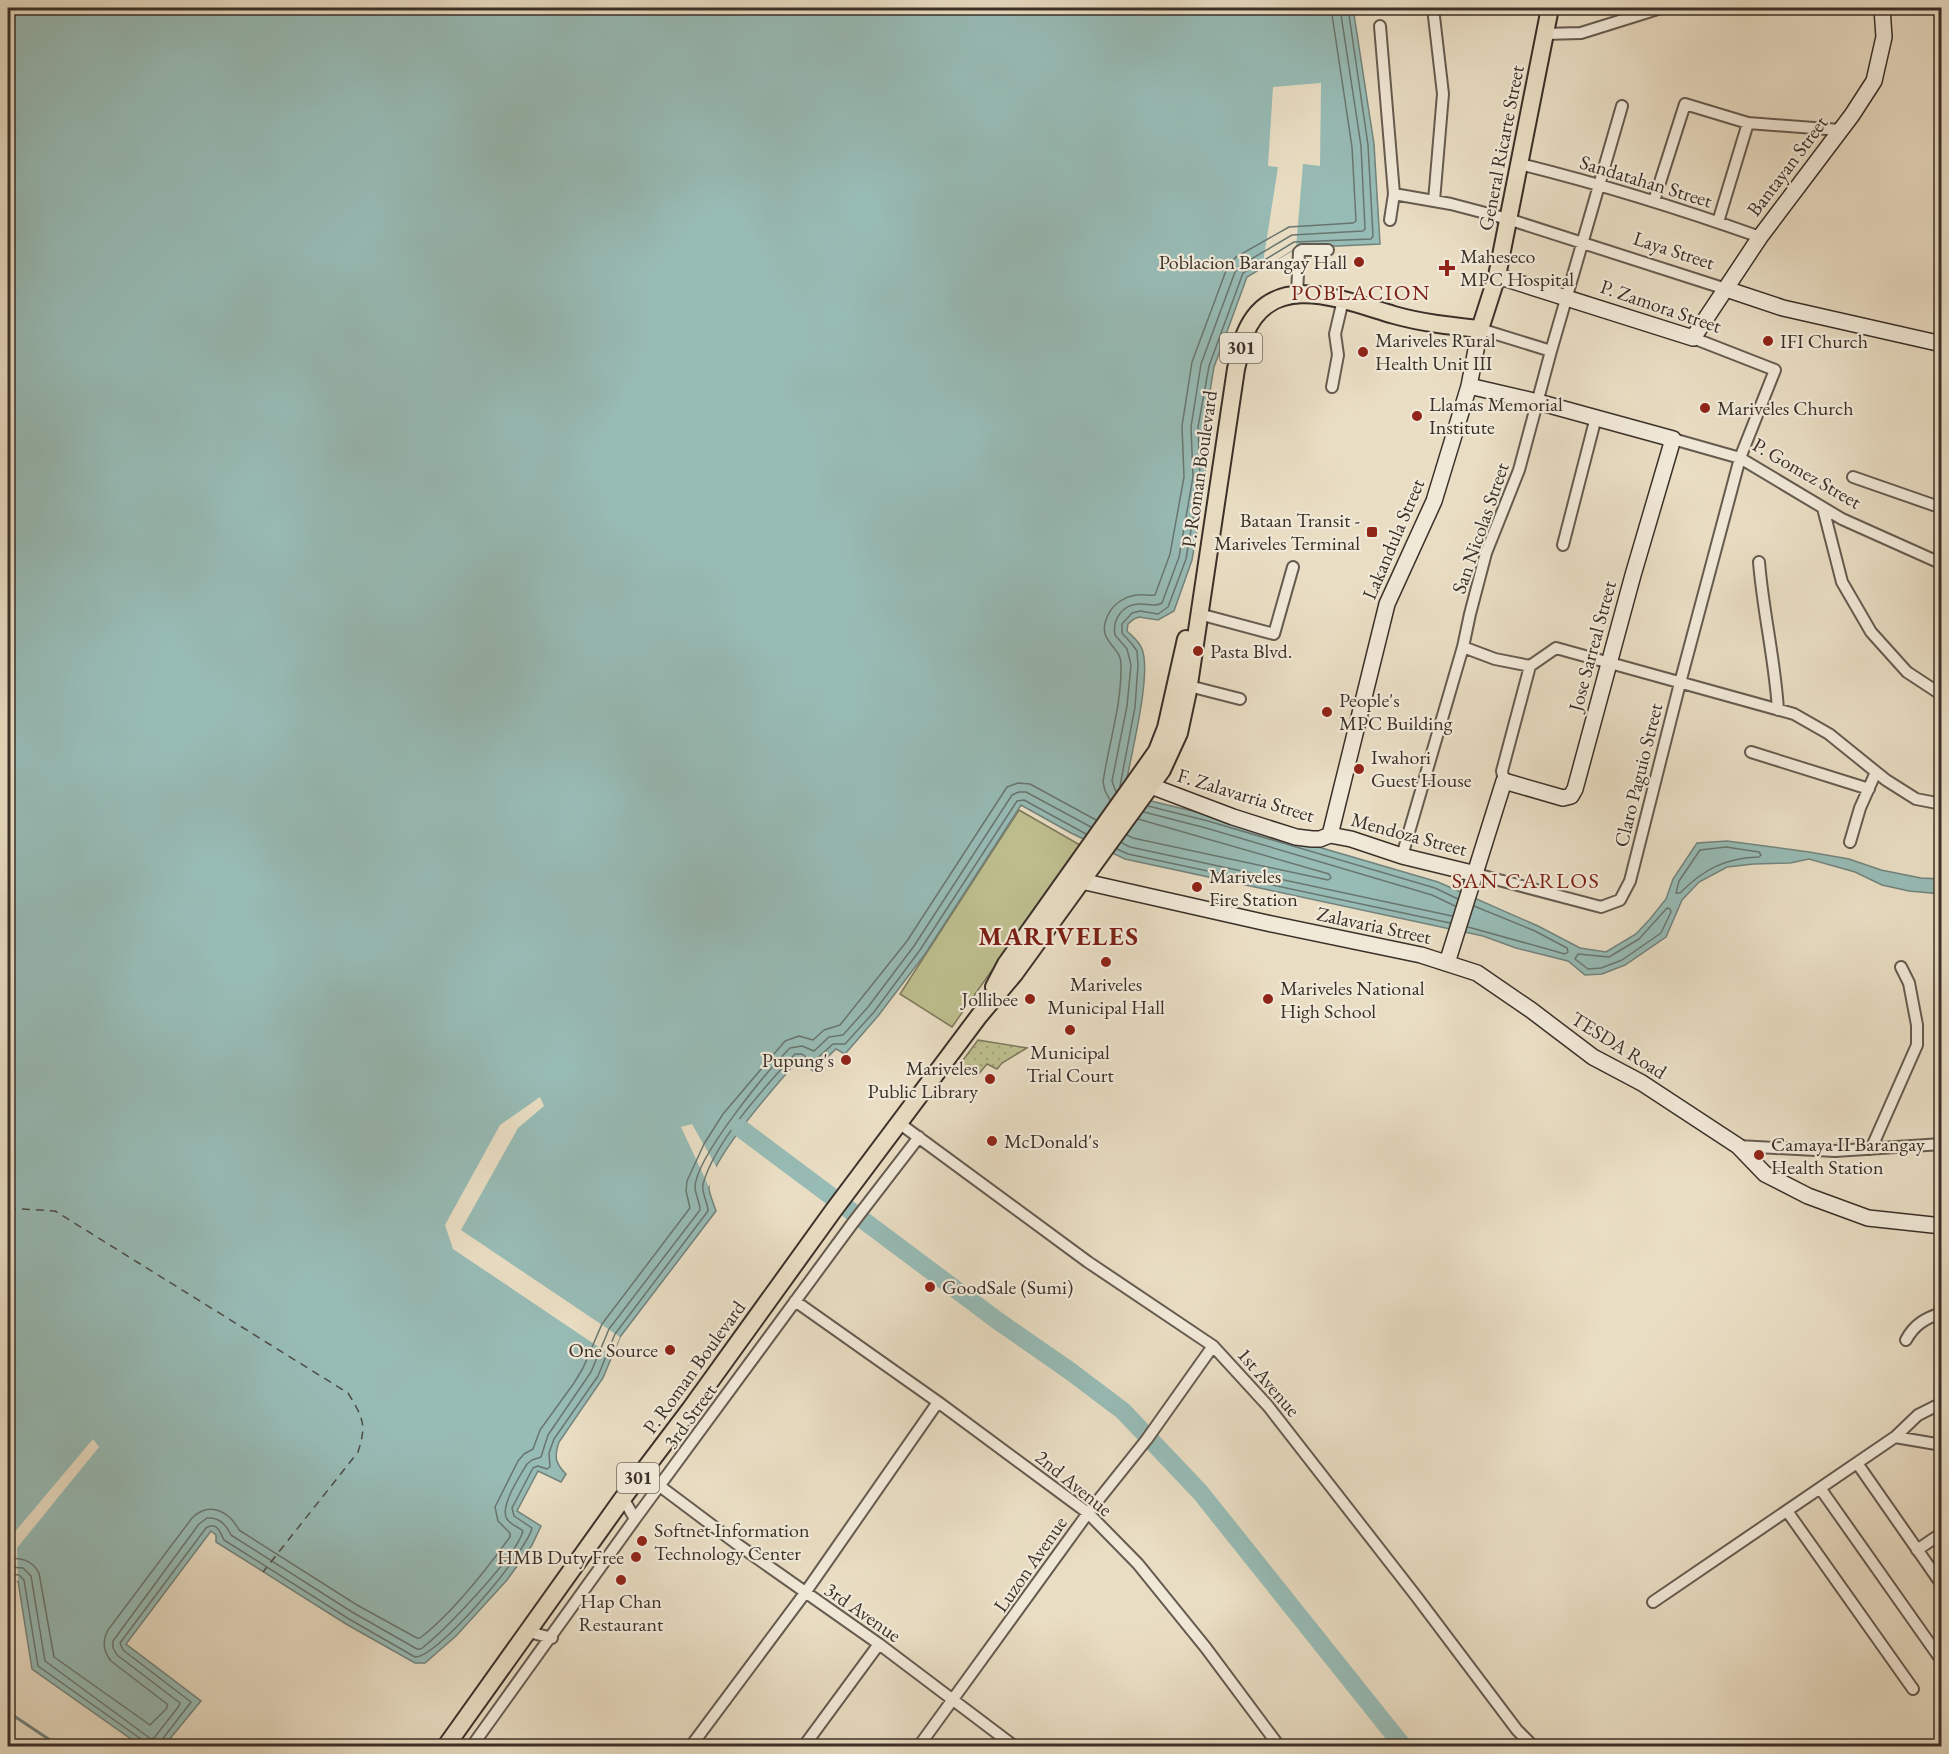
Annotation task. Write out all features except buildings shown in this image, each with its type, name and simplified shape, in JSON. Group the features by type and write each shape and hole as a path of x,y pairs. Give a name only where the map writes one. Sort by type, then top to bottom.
{"main road":[{"name":"General Ricarte Street","path":"1480,330 1497,276 1550,8"},
{"name":"P. Roman Boulevard","path":"979,1016 1006,964 1170,755 1179,733 1189,686 1236,369 1245,334 1253,319 1276,299 1297,294 1343,300 1404,318 1480,330"},
{"name":"P. Roman Boulevard","path":"1143,789 1166,728 1187,633 1199,614"},
{"name":"P. Roman Boulevard","path":"446,1746 623,1498 844,1196 979,1016 1015,973 1081,881 1092,855"}],"street":[{"path":"1433,8 1443,94 1434,201"},
{"path":"1545,34 1581,33 1661,8"},
{"name":"Bantayan Street","path":"1693,338 1760,237 1874,81 1884,37 1882,8"},
{"path":"1380,26 1394,194 1390,220"},
{"path":"1654,201 1685,104 1748,123 1840,130"},
{"name":"San Nicolas Street","path":"1402,856 1463,647 1486,553 1519,470 1566,297 1622,106"},
{"path":"1718,222 1748,123"},
{"name":"Sandatahan Street","path":"1520,164 1654,201 1760,237"},
{"name":"Laya Street","path":"1394,194 1508,219 1783,308 1941,344"},
{"path":"1297,294 1299,252 1328,250"},
{"name":"P. Zamora Street","path":"1497,276 1693,338 1775,370"},
{"path":"1332,387 1338,355 1335,334 1343,300"},
{"path":"1480,330 1551,351"},
{"name":"Lakandula Street","path":"1330,835 1387,604 1434,501 1469,386 1480,330"},
{"name":"Claro Paguio Street","path":"1476,874 1601,907 1620,900 1630,881 1740,458 1775,370"},
{"name":"P. Gomez Street","path":"1469,386 1596,417 1740,458 1842,519 1938,562 1941,555"},
{"path":"1563,545 1596,417"},
{"name":"Jose Sarreal Street","path":"1504,781 1563,798 1571,796 1575,789 1633,575 1673,439"},
{"path":"1853,477 1941,508"},
{"path":"1823,508 1842,582 1871,632 1907,672 1941,695"},
{"path":"1759,562 1762,599 1776,672 1778,710"},
{"path":"1199,614 1274,634 1293,567"},
{"path":"1463,647 1495,659 1530,666"},
{"path":"1447,963 1504,781 1502,771 1530,666 1556,648 1794,714 1829,734 1876,772 1916,799 1941,804"},
{"path":"1189,686 1240,699"},
{"path":"1751,752 1869,789"},
{"path":"1850,842 1860,808 1876,772"},
{"name":"F. Zalavarria Street","path":"1143,789 1296,837 1312,840 1330,835"},
{"name":"Mendoza Street","path":"1330,835 1476,874"},
{"name":"Zalavaria Street","path":"1081,881 1267,924 1421,955 1447,963"},
{"name":"TESDA Road","path":"1447,963 1477,973 1531,1010 1593,1058 1642,1083 1738,1146 1765,1174 1808,1196 1868,1218 1941,1226"},
{"path":"1871,1149 1917,1045 1917,1025 1909,983 1901,967"},
{"name":"1st Avenue","path":"899,1123 1088,1262 1214,1346 1268,1406 1517,1730 1533,1746"},
{"name":"3rd Street","path":"472,1746 863,1208 919,1137"},
{"path":"1738,1146 1835,1151 1941,1144"},
{"name":"2nd Avenue","path":"795,1302 938,1402 1088,1513 1145,1572 1206,1648 1279,1746"},
{"path":"1906,1340 1912,1329 1925,1319 1941,1313"},
{"name":"Luzon Avenue","path":"919,1746 1088,1513 1147,1439 1214,1346"},
{"path":"691,1746 805,1593 938,1402"},
{"path":"1653,1602 1895,1437 1918,1415 1941,1403"},
{"path":"1895,1437 1941,1445"},
{"path":"1857,1463 1941,1585"},
{"name":"3rd Avenue","path":"661,1487 805,1593 879,1644 1014,1746"},
{"path":"1820,1488 1941,1661"},
{"path":"623,1498 635,1519"},
{"path":"1787,1510 1913,1689"},
{"path":"1917,1550 1941,1533"},
{"path":"529,1632 552,1638"},
{"path":"804,1746 879,1644"}],"green space":[{"path":"1019,810 1080,845 952,1027 900,994"},
{"path":"978,1040 1027,1048 1002,1063 997,1069 987,1064 977,1076 960,1064"}],"water":[{"path":"8,8 1353,8 1374,144 1380,244 1296,248 1247,277 1214,367 1204,428 1206,478 1192,560 1174,611 1158,620 1139,617 1128,624 1127,631 1138,641 1142,649 1144,676 1140,715 1126,784 1151,801 1209,815 1438,882 1538,926 1580,948 1606,952 1636,934 1650,919 1666,899 1673,879 1697,843 1727,841 1849,859 1881,870 1921,878 1941,879 1941,894 1909,891 1882,885 1855,872 1809,859 1790,863 1727,867 1699,882 1682,900 1666,937 1625,965 1602,974 1585,975 1568,961 1516,948 1483,936 1125,859 1071,833 1021,805 925,954 878,1016 845,1054 836,1049 813,1071 799,1059 732,1142 720,1160 709,1189 716,1211 620,1337 603,1378 559,1442 556,1452 557,1460 566,1474 561,1482 538,1471 517,1511 541,1526 532,1545 507,1580 456,1636 425,1663 415,1663 346,1624 216,1542 216,1535 211,1531 126,1644 201,1701 164,1746 141,1746 32,1669 18,1581 8,1580"}],"pier":[{"path":"1321,83 1320,166 1303,164 1296,248 1262,269 1278,167 1268,166 1273,87"},
{"path":"540,1097 544,1106 518,1128 461,1230 620,1337 612,1356 453,1249 445,1225 500,1125"},
{"path":"692,1124 717,1168 709,1187 681,1127"},
{"path":"93,1439 99,1447 17,1548 18,1581 8,1580 8,1540"}],"waterway":[{"path":"740,1128 998,1321 1123,1411 1200,1492 1403,1746"},
{"path":"8,1712 59,1746"}],"ferry route":[{"path":"8,1208 55,1211 348,1393 362,1421 363,1428 358,1452 263,1572"}],"place":[{"name":"Poblacion Barangay Hall","path":"1359,262"},
{"name":"Maheseco MPC Hospital","path":"1447,268"},
{"name":"IFI Church","path":"1768,341"},
{"name":"Mariveles Rural Health Unit Ⅲ","path":"1363,352"},
{"name":"Mariveles Church","path":"1705,408"},
{"name":"Llamas Memorial Institute","path":"1417,416"},
{"name":"Bataan Transit - Mariveles Terminal","path":"1372,532"},
{"name":"Pasta Blvd.","path":"1198,651"},
{"name":"People's MPC Building","path":"1327,712"},
{"name":"Iwahori Guest House","path":"1359,769"},
{"name":"Mariveles Fire Station","path":"1197,887"},
{"name":"Mariveles Municipal Hall","path":"1106,962"},
{"name":"Jollibee","path":"1030,999"},
{"name":"Mariveles National High School","path":"1268,999"},
{"name":"Municipal Trial Court","path":"1070,1030"},
{"name":"Pupung's","path":"846,1060"},
{"name":"Mariveles Public Library","path":"990,1079"},
{"name":"McDonald's","path":"992,1141"},
{"name":"Camaya II Barangay Health Station","path":"1759,1155"},
{"name":"GoodSale (Sumi)","path":"930,1287"},
{"name":"One Source","path":"670,1350"},
{"name":"Softnet Information Technology Center","path":"642,1541"},
{"name":"HMB Duty Free","path":"636,1557"},
{"name":"Hap Chan Restaurant","path":"621,1580"}],"district":[{"name":"POBLACION","path":"1361,292"},
{"name":"SAN CARLOS","path":"1526,880"},
{"name":"MARIVELES","path":"1059,936"}]}
